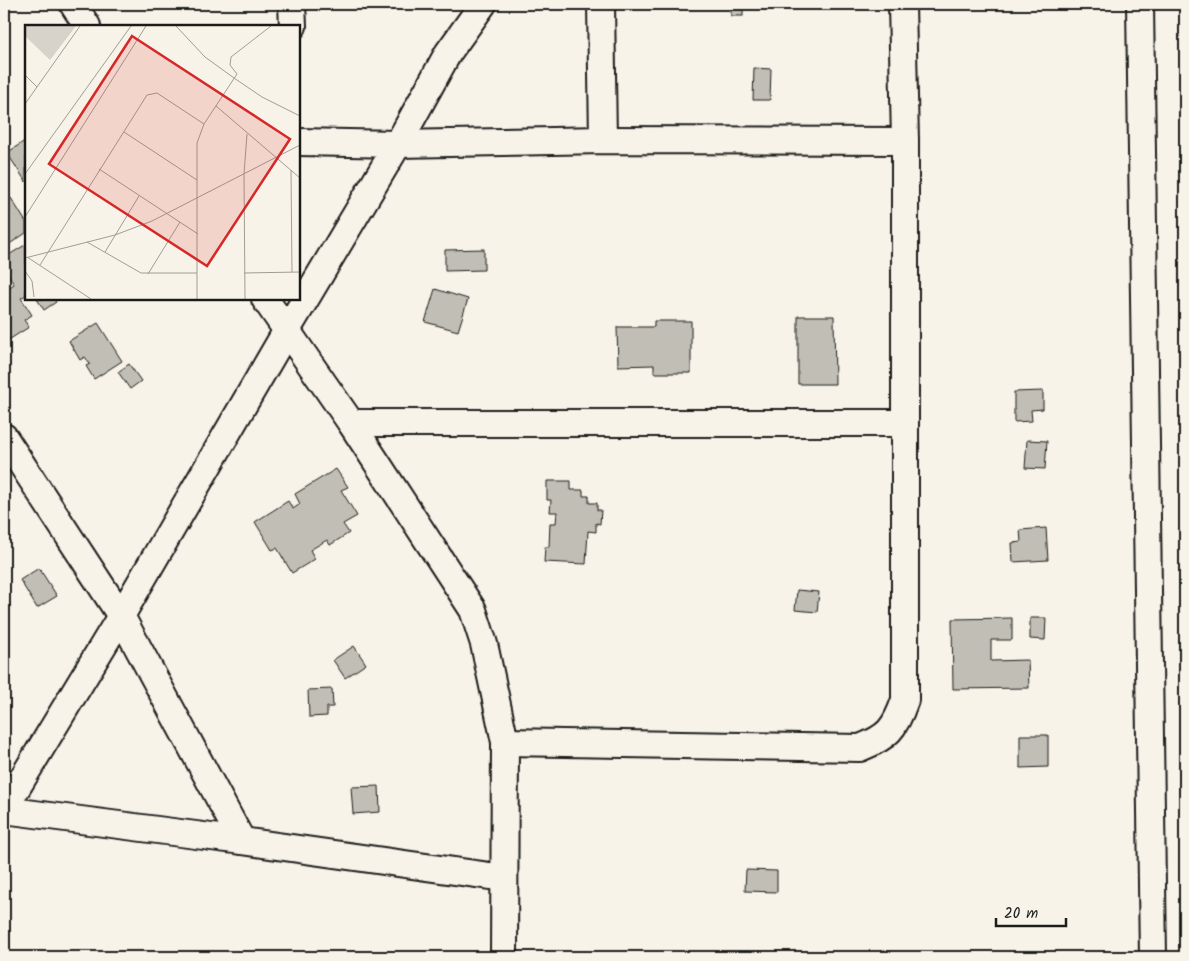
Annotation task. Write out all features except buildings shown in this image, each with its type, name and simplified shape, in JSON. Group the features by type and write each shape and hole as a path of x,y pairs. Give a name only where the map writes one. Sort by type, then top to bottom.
{"street":[{"path":"73,4 86,25"},
{"path":"292,4 293,25"},
{"path":"483,4 448,53 398,144 286,330 121,616 4,809 504,878"},
{"path":"601,4 603,140"},
{"path":"505,742 860,748 878,740 891,729 899,715 904,700 905,141 902,4"},
{"path":"1140,4 1153,957"},
{"path":"300,142 398,144 603,140 905,141"},
{"path":"266,300 352,423 473,610 484,644 505,742 504,957"},
{"path":"352,423 904,423"},
{"path":"4,437 121,616 242,841"}]}
